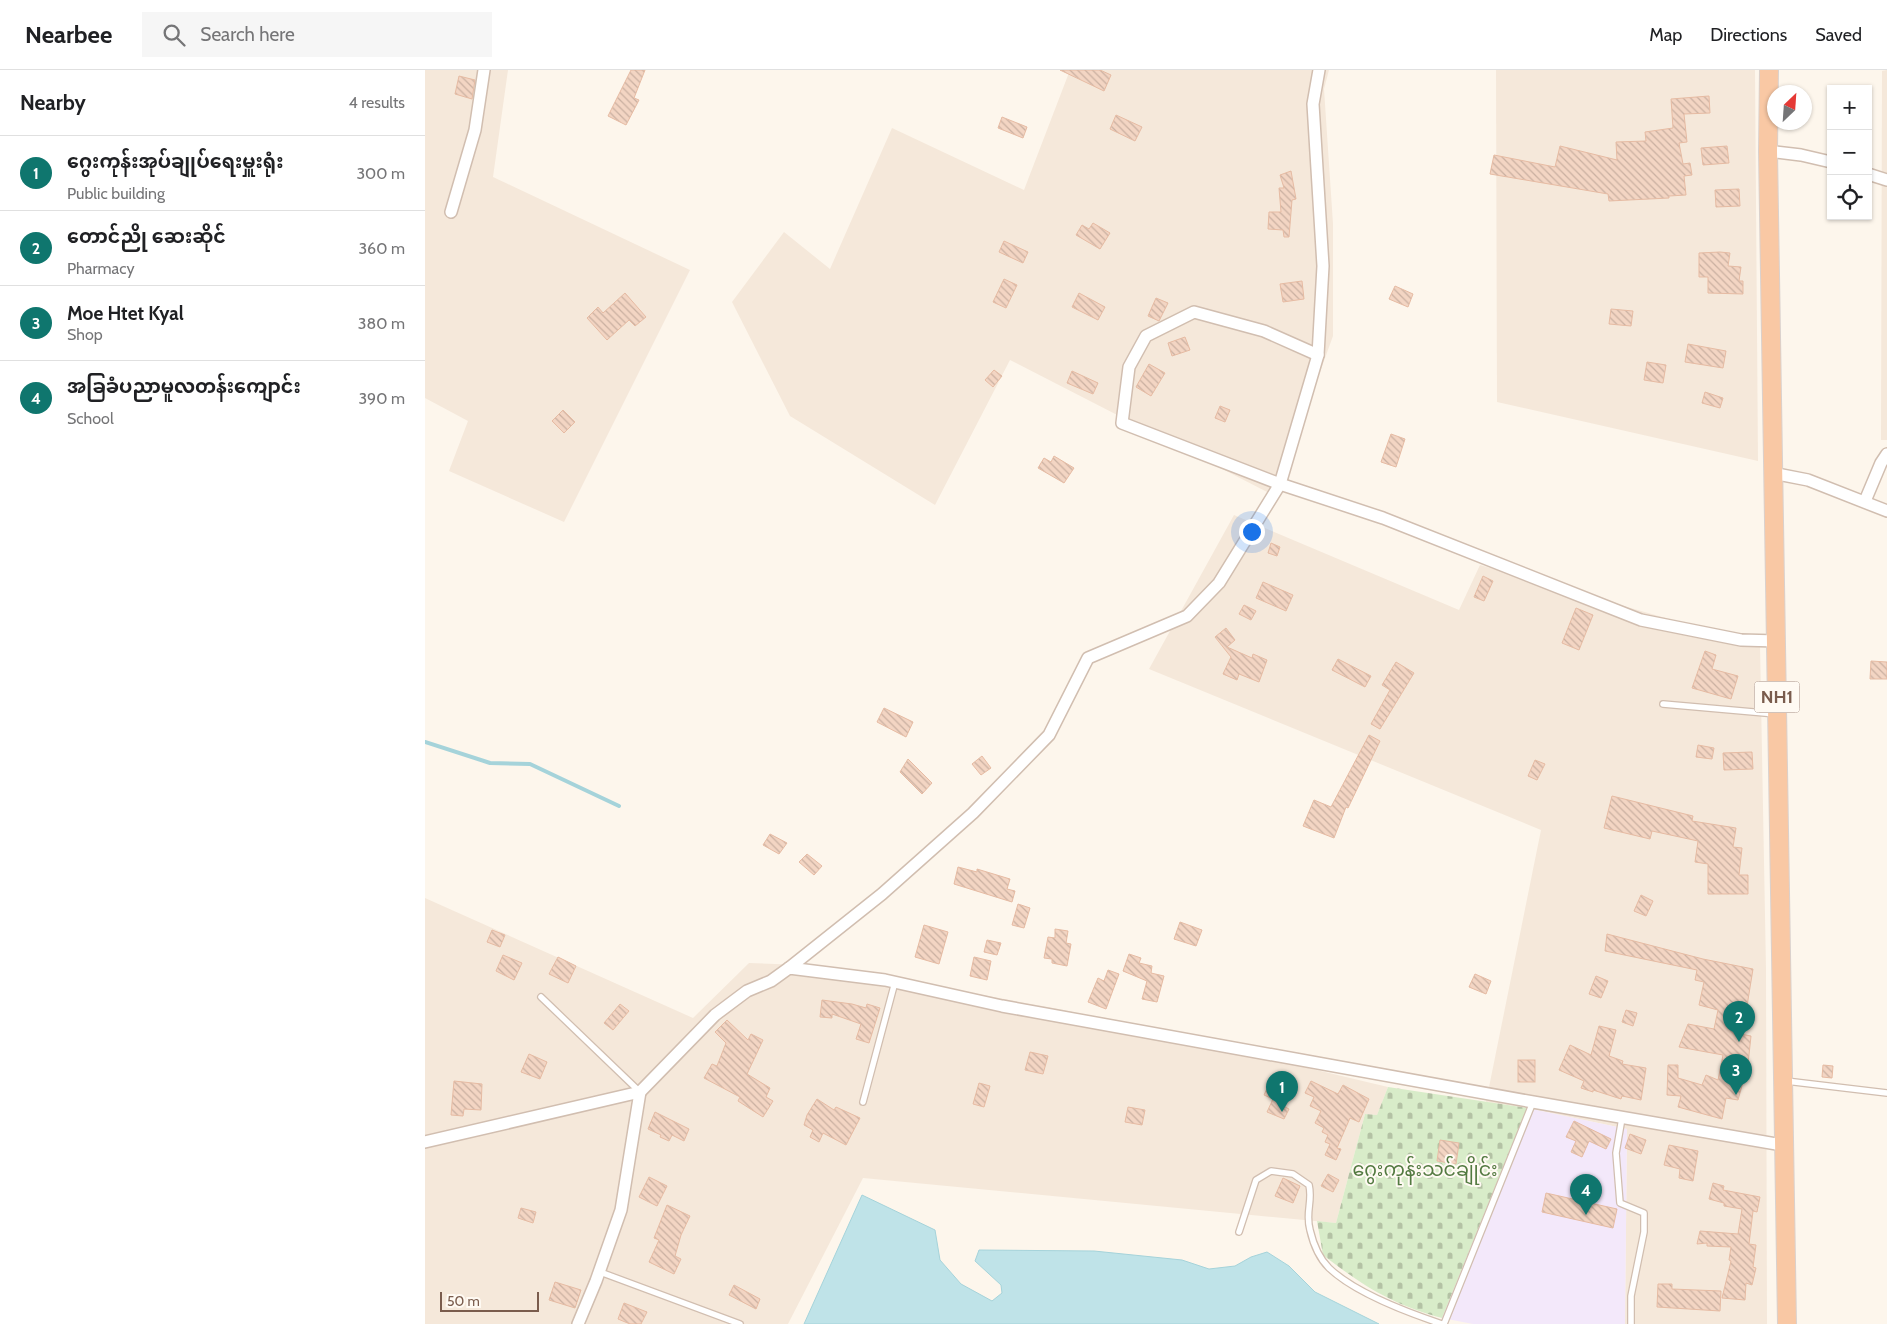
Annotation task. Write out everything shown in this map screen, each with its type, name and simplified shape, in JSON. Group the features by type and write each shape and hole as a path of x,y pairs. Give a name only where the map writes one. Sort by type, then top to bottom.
{"highway":[{"name":"NH1","path":"1769,70 1768,151 1772,473 1777,641 1781,1080 1787,1324"}],"street":[{"path":"451,212 475,130 485,70"},
{"path":"425,1142 640,1092 715,1015 747,991 771,981 789,968 882,894 973,814 1049,735 1088,658 1187,616 1219,584 1280,484 1318,355 1323,266 1313,104 1319,70"},
{"path":"1768,151 1801,155 1827,161"},
{"path":"1871,175 1887,180"},
{"path":"1318,355 1264,332 1194,312 1146,336 1129,367 1122,423 1280,484 1383,518 1641,620 1741,640 1777,641"},
{"path":"1865,501 1881,463 1887,454"},
{"path":"1772,473 1808,480 1887,511"},
{"path":"789,968 895,982 1003,1006 1622,1118 1782,1145"},
{"path":"578,1324 600,1272 621,1210 640,1092"}],"lane":[{"path":"1663,704 1777,714"},
{"path":"863,1102 895,982"},
{"path":"541,997 640,1092"},
{"path":"1781,1080 1887,1093"},
{"path":"1239,1232 1256,1180 1271,1171 1293,1174 1309,1185 1312,1198 1307,1213 1310,1230 1316,1248 1328,1267 1374,1296 1443,1324 1533,1102"},
{"path":"1622,1118 1616,1153 1620,1203 1644,1213 1644,1232 1631,1296 1631,1324"},
{"path":"600,1272 740,1324"}],"shaded area":[{"path":"425,70 508,70 493,177 690,270 564,522 449,471 468,421 425,398"},
{"path":"1070,70 1329,70 1324,89 1333,224 1333,336 1275,496 1010,360 935,505 790,416 732,302 784,232 830,269 892,128 1024,190"},
{"path":"1496,70 1755,70 1758,461 1497,402"},
{"path":"1887,70 1887,440 1881,440 1882,71"},
{"path":"1234,515 1459,610 1480,565 1760,645 1766,969 1767,1324 1625,1324 1627,1129 1527,1108 1486,1102 1541,830 1149,669"},
{"path":"425,898 693,1018 749,963 826,966 1064,1010 1388,1087 1377,1115 1365,1114 1336,1223 863,1178 788,1324 425,1324"},
{"path":"1527,1108 1627,1129 1625,1324 1473,1324 1442,1318"}],"green space":[{"name":"ဂွေးကုန်းသင်ချိုင်း","path":"1388,1087 1527,1108 1442,1318 1393,1301 1365,1285 1323,1255 1317,1221 1336,1223 1365,1114 1377,1115"}],"water":[{"path":"862,1195 935,1230 940,1260 961,1284 992,1301 1002,1293 1001,1285 975,1261 979,1250 1094,1251 1182,1260 1209,1269 1235,1266 1251,1257 1267,1252 1289,1266 1315,1292 1379,1324 804,1324"}],"building":[{"path":"631,70 645,70 634,98 639,100 626,125 608,116"},
{"path":"1060,70 1100,70 1111,75 1104,91"},
{"path":"459,76 475,80 472,99 455,94"},
{"path":"1709,96 1710,113 1684,114 1687,142 1679,143 1683,164 1690,163 1692,175 1684,176 1686,195 1669,196 1669,198 1609,201 1608,194 1490,174 1494,155 1555,167 1560,146 1617,160 1616,142 1646,141 1645,132 1673,128 1671,99"},
{"path":"1116,115 1142,127 1135,141 1110,129"},
{"path":"1002,117 1027,127 1023,138 998,128"},
{"path":"1727,146 1729,163 1703,165 1701,148"},
{"path":"1291,171 1296,199 1292,200 1289,237 1284,237 1283,230 1268,229 1269,212 1281,212 1279,188 1284,188 1280,175"},
{"path":"1739,189 1740,206 1716,207 1715,190"},
{"path":"1093,223 1110,233 1100,249 1076,235 1082,225 1089,229"},
{"path":"1004,241 1028,252 1023,263 999,252"},
{"path":"1699,253 1730,253 1728,266 1741,267 1739,281 1743,281 1743,294 1708,293 1708,277 1699,277"},
{"path":"1004,279 1017,285 1006,308 993,302"},
{"path":"1302,281 1304,299 1283,302 1280,284"},
{"path":"1395,286 1413,294 1408,307 1389,299"},
{"path":"625,293 646,317 635,326 629,320 607,340 587,318 598,307 603,313"},
{"path":"1079,293 1105,307 1098,320 1072,307"},
{"path":"1156,298 1168,303 1159,321 1148,316"},
{"path":"1611,309 1633,311 1631,326 1609,324"},
{"path":"1185,337 1190,350 1172,356 1168,343"},
{"path":"1688,344 1726,351 1723,368 1685,362"},
{"path":"1647,362 1666,365 1663,383 1644,380"},
{"path":"1149,364 1165,373 1151,396 1136,387"},
{"path":"994,370 1002,376 993,387 985,380"},
{"path":"1072,371 1098,383 1093,394 1067,383"},
{"path":"1705,392 1723,398 1720,408 1702,403"},
{"path":"1220,406 1230,410 1225,422 1215,418"},
{"path":"563,410 575,422 564,433 552,421"},
{"path":"1391,434 1405,439 1396,467 1381,462"},
{"path":"1054,456 1074,468 1064,483 1038,468 1044,458 1051,462"},
{"path":"1271,543 1280,547 1277,556 1268,553"},
{"path":"1483,576 1493,581 1484,601 1474,597"},
{"path":"1263,582 1293,595 1286,611 1256,598"},
{"path":"1244,605 1256,611 1251,620 1239,614"},
{"path":"1576,608 1593,615 1579,650 1562,643"},
{"path":"1226,628 1235,640 1227,647 1252,658 1253,654 1267,660 1259,682 1239,674 1237,680 1223,674 1231,657 1215,637"},
{"path":"1705,651 1716,655 1712,669 1738,676 1731,699 1692,688"},
{"path":"1338,659 1371,676 1365,687 1332,670"},
{"path":"1871,661 1887,662 1887,679 1870,679"},
{"path":"1396,662 1414,673 1380,729 1371,724 1390,690 1382,685"},
{"path":"884,708 913,722 906,737 877,722"},
{"path":"1369,735 1380,741 1348,808 1346,807 1334,838 1303,826 1314,800 1331,807"},
{"path":"1698,745 1714,748 1712,759 1696,757"},
{"path":"1752,752 1753,769 1724,770 1723,753"},
{"path":"982,756 991,768 981,775 972,764"},
{"path":"908,759 932,783 922,794 900,772"},
{"path":"1535,760 1545,764 1537,780 1528,776"},
{"path":"1612,796 1693,816 1692,821 1736,828 1733,847 1742,848 1739,875 1748,875 1748,894 1708,894 1708,864 1695,862 1698,841 1652,831 1650,839 1604,828"},
{"path":"770,834 787,843 779,854 763,845"},
{"path":"807,854 822,866 814,875 799,862"},
{"path":"958,867 977,872 977,869 1010,879 1007,889 1015,891 1012,902 954,884"},
{"path":"1641,895 1653,901 1646,916 1634,911"},
{"path":"1018,904 1030,908 1024,928 1012,925"},
{"path":"1180,922 1202,930 1196,946 1174,939"},
{"path":"924,925 948,932 939,964 915,957"},
{"path":"1055,929 1068,931 1066,943 1071,944 1067,966 1052,963 1052,959 1044,958 1048,937 1055,938"},
{"path":"492,930 505,935 500,947 487,942"},
{"path":"1607,934 1703,959 1753,969 1747,1006 1741,1005 1735,1033 1751,1036 1748,1064 1738,1100 1726,1098 1722,1119 1678,1107 1681,1096 1667,1095 1668,1065 1678,1065 1678,1078 1702,1085 1706,1075 1718,1080 1723,1055 1679,1047 1688,1024 1714,1029 1718,1010 1699,1005 1704,982 1695,980 1697,970 1605,951"},
{"path":"987,940 1001,943 997,955 984,952"},
{"path":"1129,954 1141,958 1139,963 1152,966 1151,973 1164,976 1157,1002 1142,999 1147,981 1123,971"},
{"path":"503,955 522,963 514,980 496,971"},
{"path":"558,957 576,966 568,983 549,974"},
{"path":"974,957 991,961 987,980 970,976"},
{"path":"1108,970 1119,974 1106,1009 1088,1002 1098,978 1104,981"},
{"path":"1475,974 1491,981 1486,994 1469,987"},
{"path":"1596,976 1608,981 1601,998 1589,994"},
{"path":"822,1000 866,1008 867,1004 880,1008 869,1043 856,1039 861,1024 832,1014 832,1018 820,1017"},
{"path":"620,1004 629,1011 613,1030 604,1023"},
{"path":"1626,1010 1637,1013 1633,1026 1622,1022"},
{"path":"727,1020 748,1040 751,1034 763,1040 747,1074 770,1088 766,1097 773,1101 763,1117 738,1101 740,1097 704,1078 712,1064 717,1066 726,1043 715,1032"},
{"path":"1599,1026 1616,1030 1609,1056 1623,1061 1622,1064 1646,1068 1641,1100 1622,1096 1621,1099 1581,1088 1584,1081 1559,1070 1570,1045 1591,1055"},
{"path":"1030,1052 1048,1056 1043,1074 1025,1070"},
{"path":"529,1054 547,1062 540,1079 521,1072"},
{"path":"1518,1060 1535,1060 1535,1082 1518,1082"},
{"path":"1823,1065 1833,1066 1832,1078 1822,1077"},
{"path":"1279,1075 1293,1082 1281,1105 1289,1109 1284,1119 1267,1112 1273,1099 1264,1095 1270,1082 1275,1084"},
{"path":"454,1081 482,1084 481,1110 464,1109 463,1116 451,1115"},
{"path":"1311,1081 1338,1094 1343,1085 1369,1099 1359,1122 1350,1118 1337,1148 1341,1149 1336,1160 1325,1155 1330,1144 1325,1142 1328,1135 1322,1132 1324,1128 1315,1123 1321,1111 1310,1106 1314,1097 1305,1093"},
{"path":"979,1083 990,1086 984,1107 973,1104"},
{"path":"817,1099 834,1110 836,1107 860,1118 846,1145 823,1133 819,1142 810,1137 813,1130 804,1125 807,1115"},
{"path":"1128,1107 1145,1110 1142,1125 1125,1122"},
{"path":"655,1112 689,1129 684,1141 672,1135 669,1141 648,1129"},
{"path":"1574,1121 1611,1139 1606,1149 1589,1141 1582,1157 1571,1152 1576,1141 1566,1137"},
{"path":"1630,1134 1646,1140 1641,1154 1625,1148"},
{"path":"1440,1140 1459,1143 1456,1164 1437,1161"},
{"path":"1669,1145 1698,1151 1693,1181 1679,1178 1680,1169 1664,1165"},
{"path":"1328,1174 1339,1180 1333,1192 1321,1186"},
{"path":"649,1177 667,1186 657,1206 639,1197"},
{"path":"1283,1178 1300,1186 1293,1203 1275,1196"},
{"path":"1713,1183 1724,1186 1723,1190 1760,1197 1757,1212 1753,1211 1749,1244 1756,1245 1753,1267 1756,1268 1752,1285 1746,1283 1745,1300 1722,1298 1731,1261 1729,1260 1731,1247 1707,1246 1707,1243 1697,1244 1700,1231 1738,1234 1742,1209 1724,1206 1724,1203 1709,1199"},
{"path":"1546,1193 1617,1209 1613,1228 1542,1212"},
{"path":"667,1205 690,1216 681,1235 675,1256 681,1259 674,1274 649,1262 659,1240 654,1238"},
{"path":"521,1208 536,1212 533,1223 518,1218"},
{"path":"555,1282 581,1290 575,1308 549,1300"},
{"path":"1658,1284 1672,1284 1672,1289 1721,1291 1720,1311 1657,1307"},
{"path":"734,1285 760,1299 756,1309 729,1295"},
{"path":"624,1303 647,1312 641,1324 630,1324 618,1319"}],"waterway":[{"path":"425,742 490,763 530,764 619,806"}],"place":[{"name":"တောင်ညို ဆေးဆိုင်","path":"1739,1042"},
{"name":"Moe Htet Kyal","path":"1736,1095"},
{"name":"ဂွေးကုန်းအုပ်ချုပ်ရေးမှူးရုံး","path":"1282,1112"},
{"name":"အခြခံပညာမူလတန်းကျောင်း","path":"1586,1215"}]}
